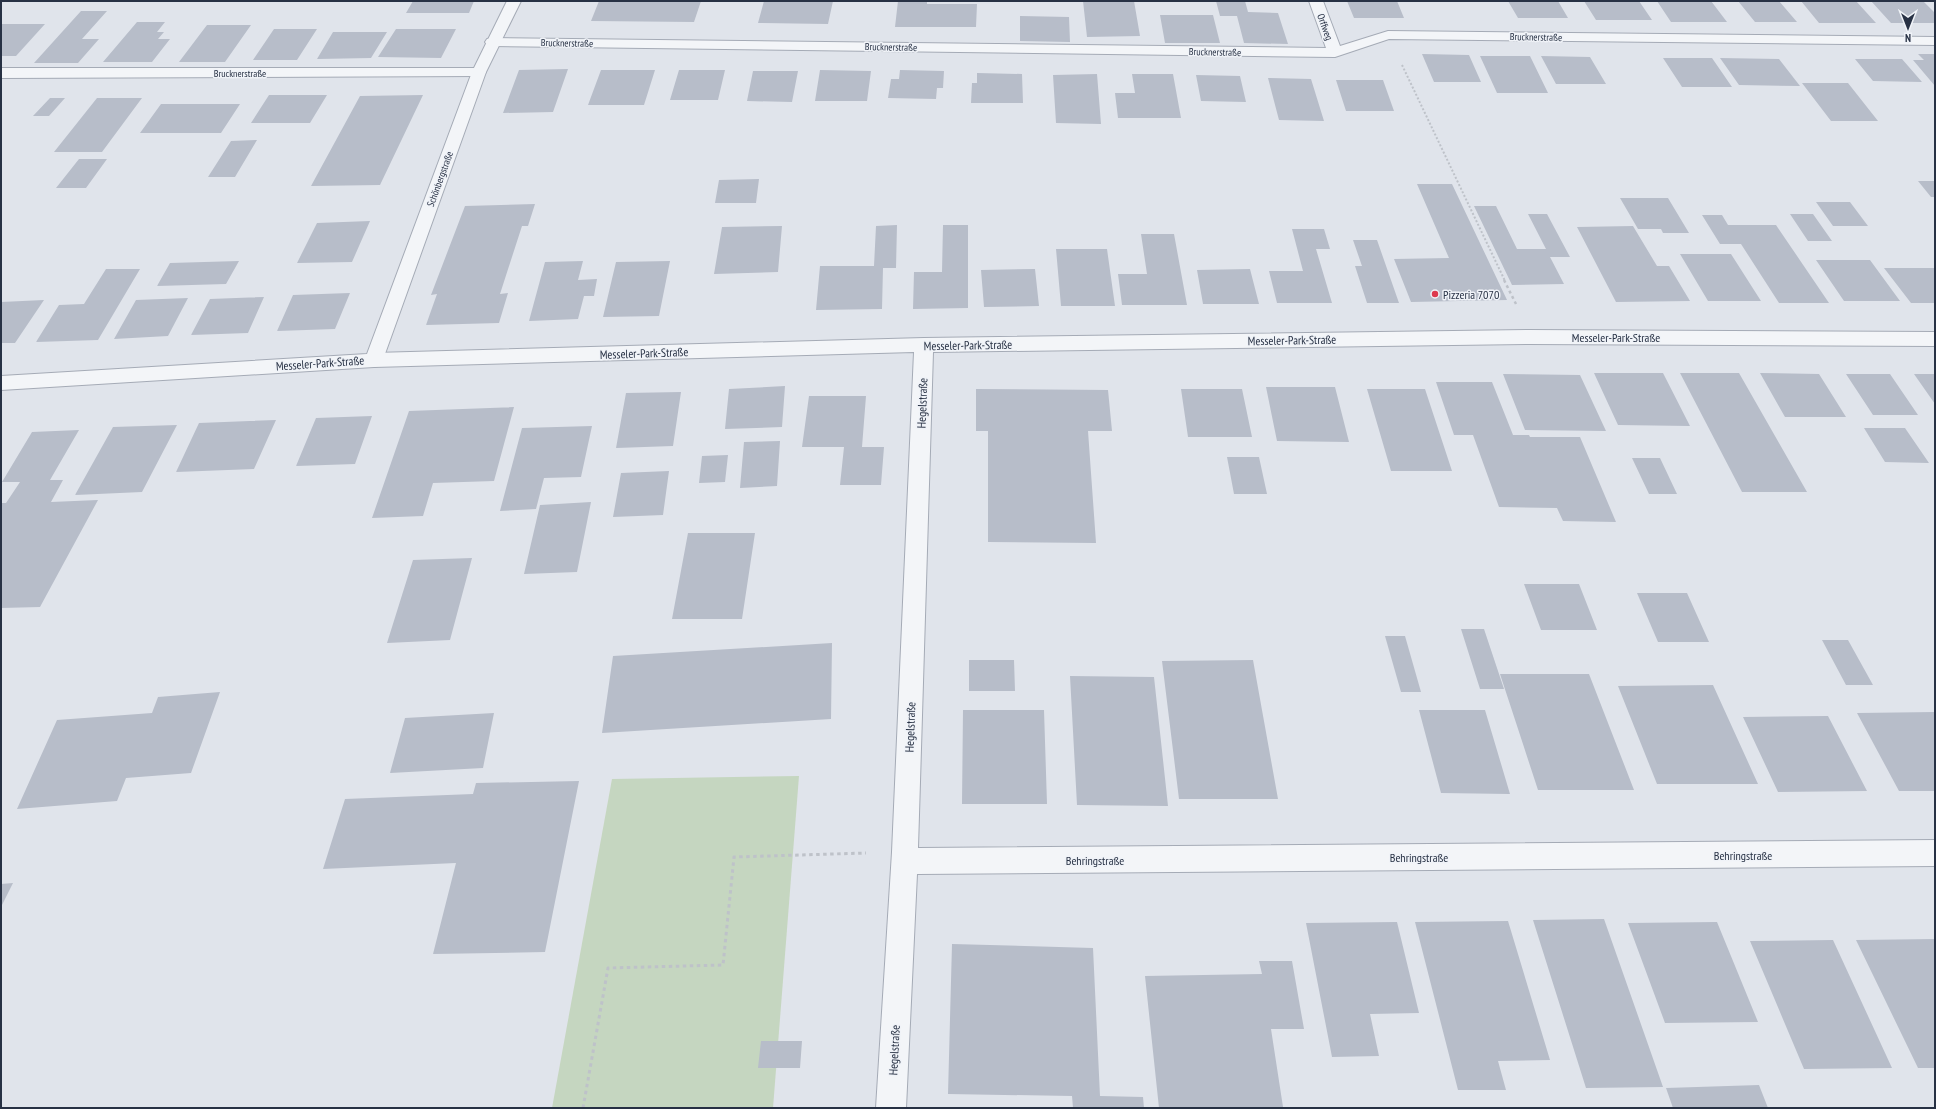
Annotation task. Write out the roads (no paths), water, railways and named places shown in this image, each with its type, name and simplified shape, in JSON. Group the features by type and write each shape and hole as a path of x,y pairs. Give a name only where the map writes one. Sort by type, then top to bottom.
{"street":[{"name":"Schönbergstraße","path":"374,360 479,72 492,42 514,1"},
{"name":"Orffweg","path":"1316,1 1335,53"},
{"name":"Brucknerstraße","path":"492,42 1335,53 1388,36 1935,41"},
{"name":"Brucknerstraße","path":"1,73 479,72"},
{"name":"Messeler-Park-Straße","path":"1,383 374,360 924,345 1530,337 1935,339"},
{"name":"Hegelstraße","path":"891,1108 904,857 924,345"},
{"name":"Behringstraße","path":"904,857 1935,853"}],"place":[{"name":"Pizzeria 7070","path":"1435,294"}]}
